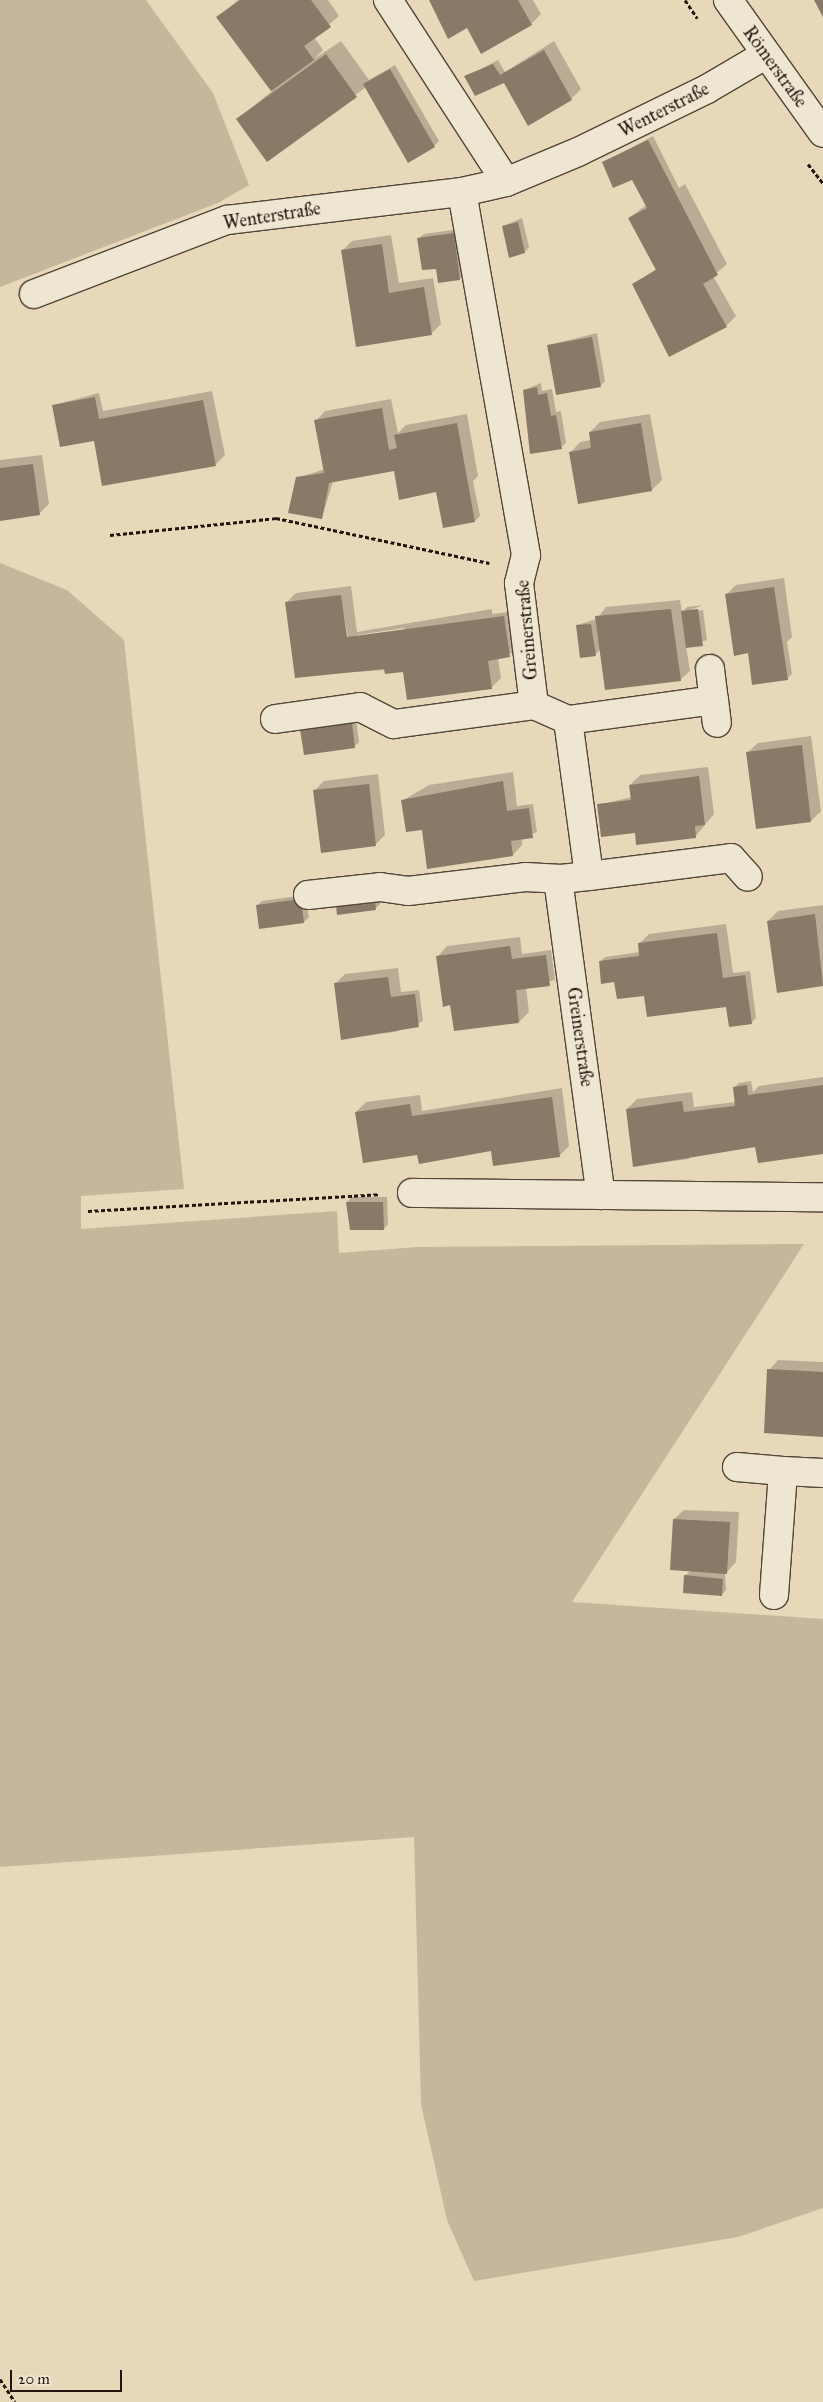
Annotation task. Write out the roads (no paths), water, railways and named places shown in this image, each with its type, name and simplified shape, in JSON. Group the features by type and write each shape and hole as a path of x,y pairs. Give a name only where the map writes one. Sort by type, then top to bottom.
{"street":[{"path":"388,0 506,182"},
{"name":"Römerstraße","path":"728,0 765,55 823,134"},
{"name":"Wenterstraße","path":"34,294 227,220 462,192 506,182 578,152 707,89 765,55"},
{"name":"Greinerstraße","path":"462,192 524,563 519,583 534,705"},
{"path":"589,876 568,720 716,711 710,669"},
{"name":"Greinerstraße","path":"275,719 360,707 394,724 534,705 568,720"},
{"path":"308,896 380,887 408,891 525,877 558,879 731,858 748,877"},
{"name":"Greinerstraße","path":"558,879 602,1196"},
{"path":"412,1193 823,1197"},
{"path":"737,1467 823,1473"},
{"path":"774,1595 783,1471"}]}
